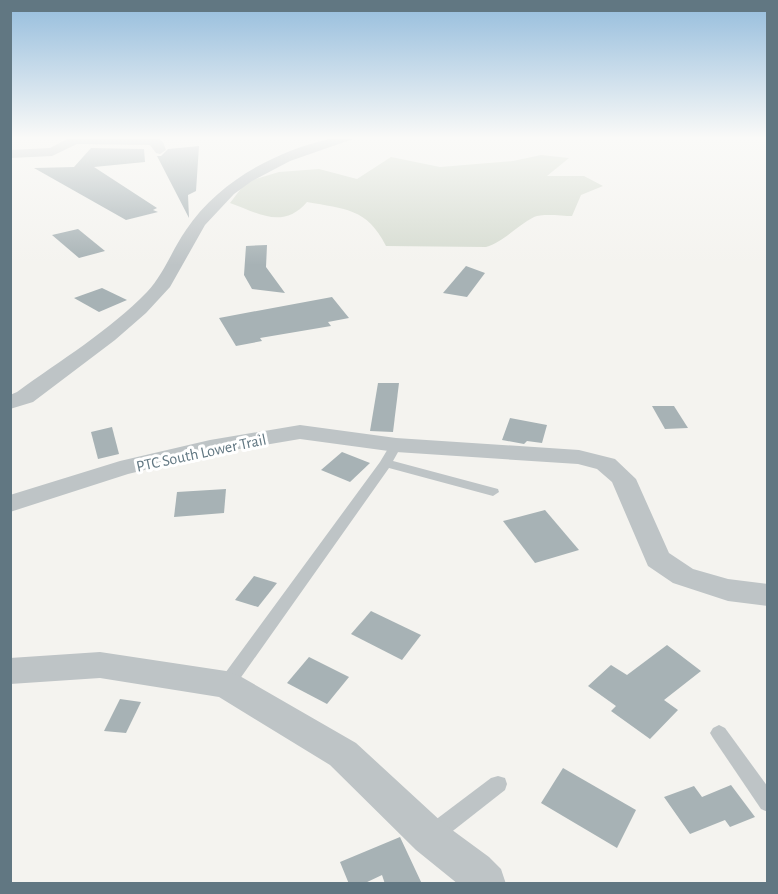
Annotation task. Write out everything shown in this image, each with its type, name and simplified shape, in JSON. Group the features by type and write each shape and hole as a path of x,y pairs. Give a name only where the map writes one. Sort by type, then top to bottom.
{"street":[{"path":"10,402 25,397 137,312 156,293 200,221 241,181"},
{"name":"PTC South Lower Trail","path":"10,504 120,470 210,447 300,432 391,454 579,457 606,464 623,479 658,559 683,576 728,590 768,595"},
{"path":"10,671 100,665 226,685 343,754 430,837 475,871 486,884"}],"lane":[{"path":"226,685 391,454 493,492"},
{"path":"719,733 768,804"},
{"path":"430,837 498,784"}],"shaded area":[{"path":"593,181 603,186 581,195 572,216 534,217 486,247 386,246 371,224 354,212 344,209 307,202 289,215 270,217 230,203 246,182"}],"building":[{"path":"57,181 115,181 157,208 153,210 158,212 126,220"},
{"path":"170,181 197,181 196,191 188,195 189,218"},
{"path":"78,229 105,251 79,258 52,235"},
{"path":"267,245 266,267 285,293 252,289 244,275 246,246"},
{"path":"466,266 485,273 467,297 443,293"},
{"path":"102,288 127,300 99,312 74,298"},
{"path":"332,297 349,318 328,322 331,326 260,338 262,341 236,346 219,318"},
{"path":"378,383 399,383 393,432 370,431"},
{"path":"652,406 674,406 688,428 665,429"},
{"path":"510,418 547,425 542,443 527,441 524,444 502,440"},
{"path":"112,427 119,454 98,459 91,432"},
{"path":"342,452 370,463 350,482 321,470"},
{"path":"226,489 224,513 174,517 177,492"},
{"path":"545,510 579,550 535,563 503,521"},
{"path":"254,576 277,583 258,607 235,600"},
{"path":"371,611 421,635 402,660 351,634"},
{"path":"667,645 701,671 664,700 678,710 650,739 611,711 616,706 588,686 611,665 627,675"},
{"path":"309,657 349,677 327,704 287,683"},
{"path":"120,699 141,702 126,733 104,731"},
{"path":"563,768 636,810 617,848 541,803"},
{"path":"731,785 755,817 730,827 725,820 690,834 664,797 694,786 702,797"},
{"path":"400,837 422,884 385,884 382,875 363,884 349,884 340,862"}]}
